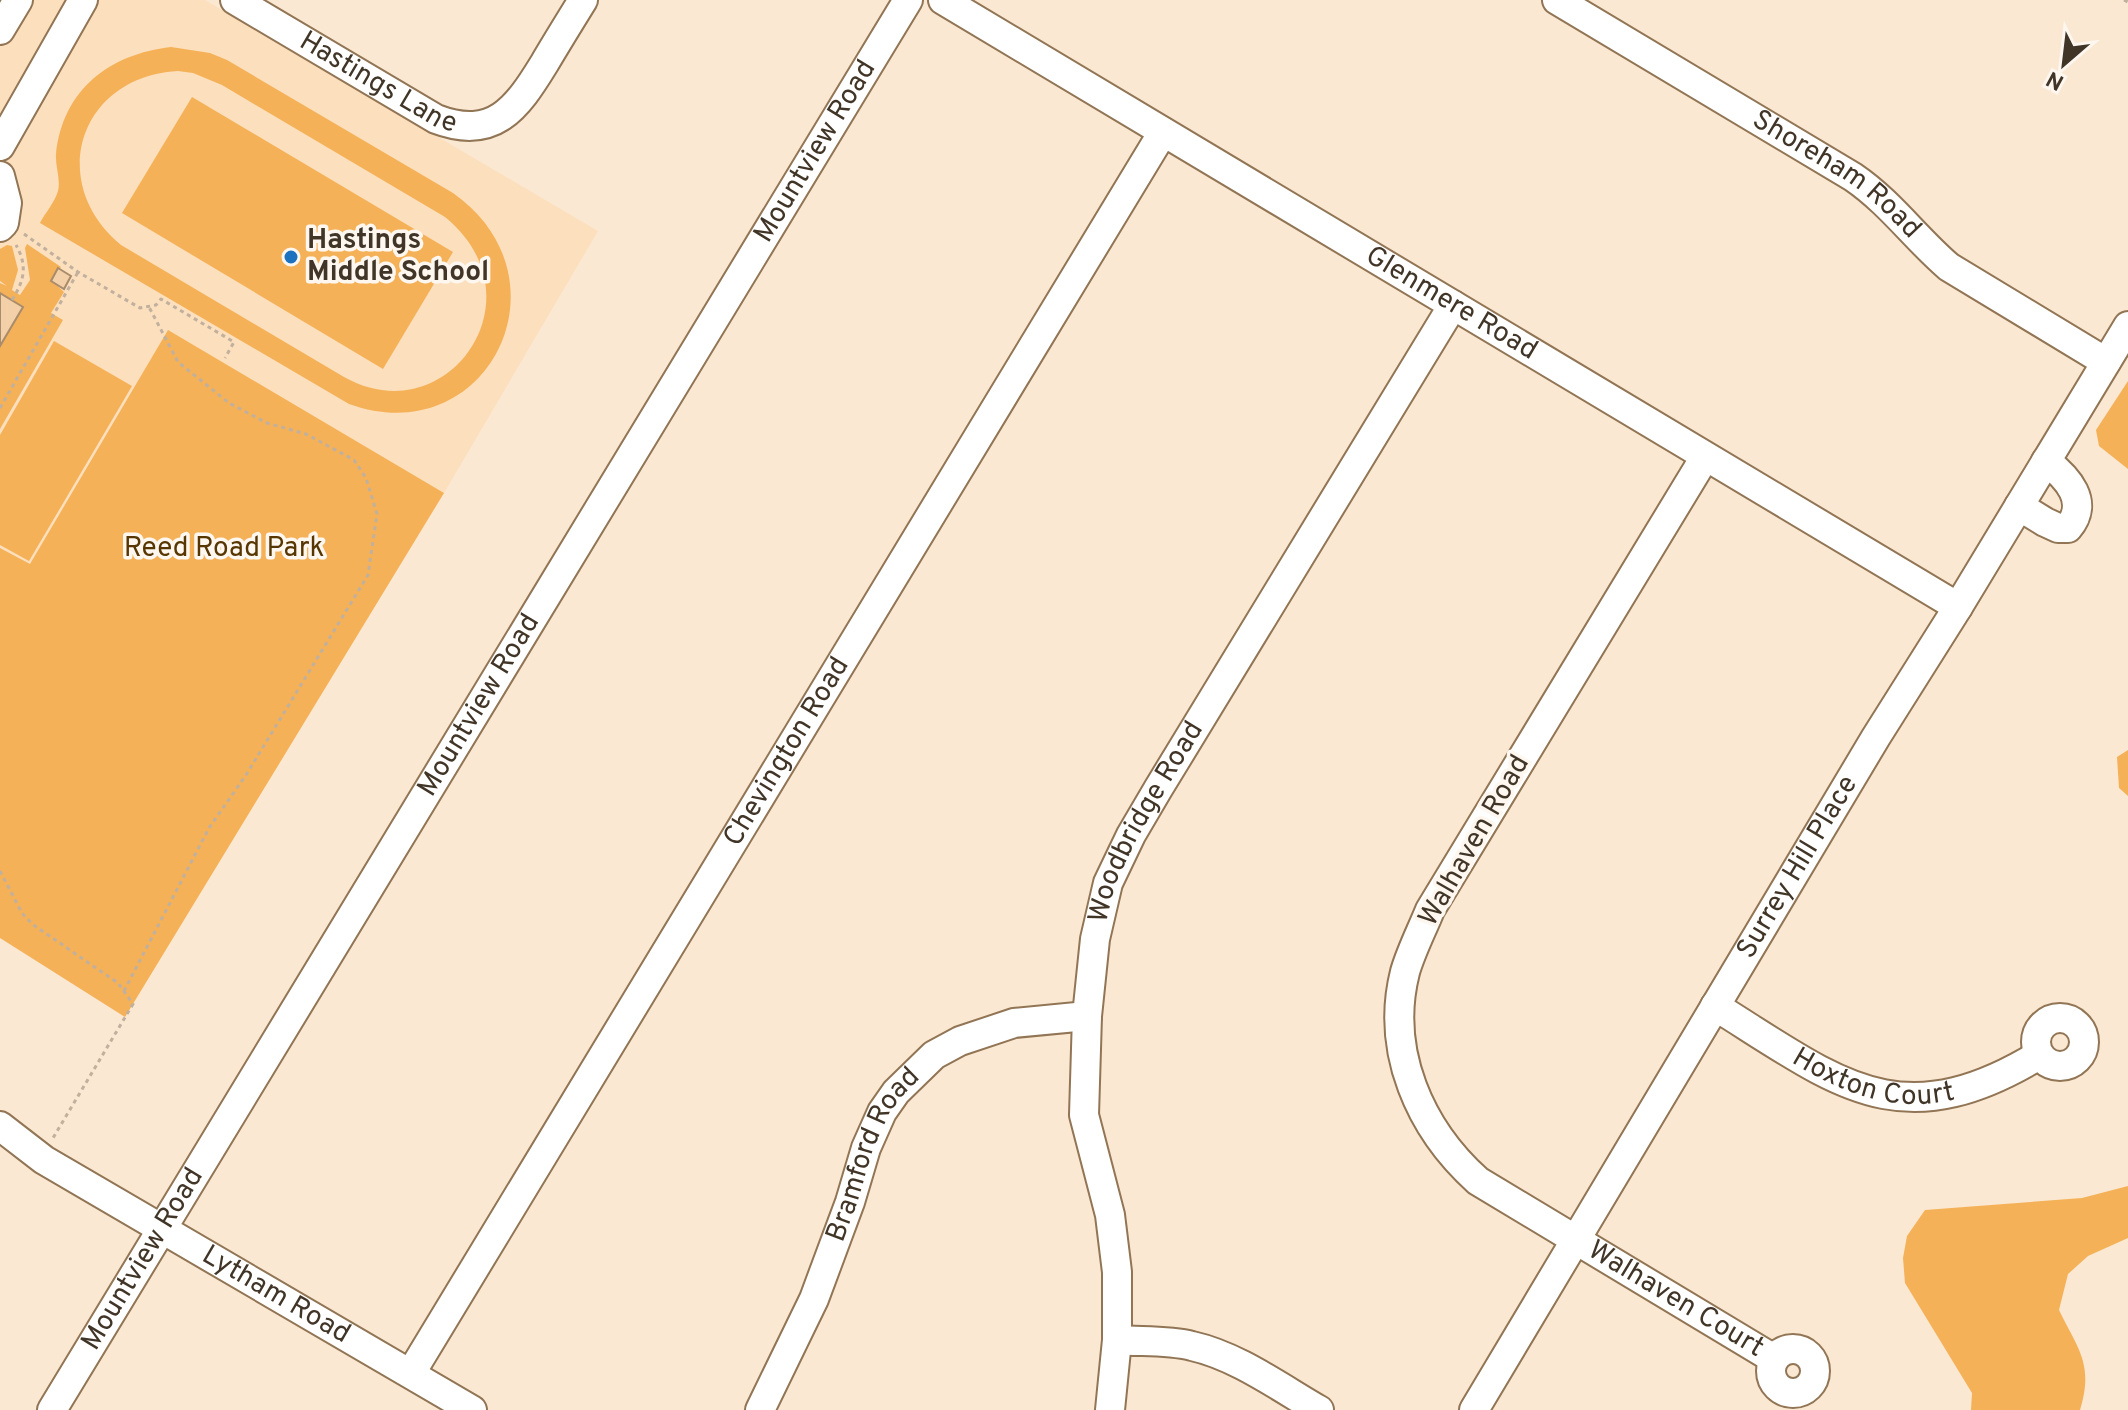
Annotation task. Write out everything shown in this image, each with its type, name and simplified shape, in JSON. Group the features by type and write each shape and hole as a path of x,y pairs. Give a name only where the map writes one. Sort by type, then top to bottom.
{"street":[{"path":"0,30 18,0"},
{"path":"0,146 83,0"},
{"name":"Hastings Lane","path":"235,0 436,119 461,126 484,124 504,116 519,101 583,0"},
{"name":"Mountview Road","path":"52,1410 908,0"},
{"name":"Glenmere Road","path":"943,0 1958,607"},
{"name":"Shoreham Road","path":"1557,0 1853,177 1887,203 1927,248 1949,267 2106,362"},
{"name":"Chevington Road","path":"411,1373 1163,132"},
{"path":"0,176 7,203 4,223 9,231"},
{"name":"Woodbridge Road","path":"1110,1410 1117,1340 1117,1272 1110,1215 1084,1115 1087,1016 1095,939 1108,883 1131,835 1453,305"},
{"name":"Surrey Hill Place","path":"1474,1410 1876,737 2128,326"},
{"name":"Walhaven Road","path":"1575,1240 1478,1181 1439,1140 1409,1082 1402,1050 1399,1016 1405,972 1430,910 1705,457"},
{"path":"2019,506 2058,528 2068,528 2074,520 2078,505 2076,494 2061,473 2046,461"},
{"name":"Hoxton Court","path":"1715,1006 1843,1082 1892,1096 1943,1095 1976,1087 2009,1073 2039,1055"},
{"name":"Bramford Road","path":"760,1410 814,1299 850,1202 866,1148 882,1112 896,1092 934,1055 960,1041 1014,1023 1087,1016"},
{"name":"Lytham Road","path":"0,1126 44,1160 472,1410"},
{"name":"Walhaven Court","path":"1575,1240 1774,1359"},
{"path":"1117,1340 1187,1345 1208,1350 1319,1410"}],"path":[{"path":"9,231 140,308 156,305 161,299 234,342 225,358"},
{"path":"9,231 19,249 25,270 21,286 12,300"},
{"path":"0,408 78,272"},
{"path":"124,991 209,828 246,775 368,575 377,514 366,478 354,460 306,434 267,423 229,403 178,362 149,307"},
{"path":"0,871 22,913 32,924 118,983 133,1004 50,1144"}],"shaded area":[{"name":"Hastings Middle School","path":"0,0 205,0 598,231 444,493 168,331 30,565 0,548 0,429 63,320 0,283"}],"green space":[{"path":"171,47 210,53 227,60 453,193 489,229 507,269 510,310 498,349 475,382 441,404 398,413 349,404 40,223 58,191 56,154 60,131 79,93 110,67 149,51","holes":["178,71 193,73 222,85 445,217 473,250 485,284 484,319 470,349 447,373 417,388 382,390 344,377 121,245 98,220 84,192 80,164 84,136 97,112 117,91 144,77"]},
{"path":"192,97 453,252 383,369 122,213"},
{"path":"27,244 61,267 51,280 64,292 51,313 63,320 0,429 0,283 7,286 0,281 0,249 12,246 18,270 12,290 20,295 30,280"},
{"name":"Reed Road Park","path":"168,330 444,493 125,1017 0,938 0,548 30,564"},
{"path":"54,341 132,386 29,561 0,545 0,435"},
{"path":"2128,381 2128,469 2099,446 2096,430"},
{"path":"2128,750 2128,796 2119,788 2117,757"},
{"path":"2128,1186 2128,1238 2088,1256 2068,1274 2059,1310 2085,1368 2080,1410 1971,1410 1972,1393 1905,1283 1903,1258 1907,1236 1925,1210 2082,1198"}],"building":[{"path":"58,268 71,276 64,289 51,281"},
{"path":"0,293 23,307 0,346"}],"place":[{"name":"Hastings Middle School","path":"291,257"}]}
